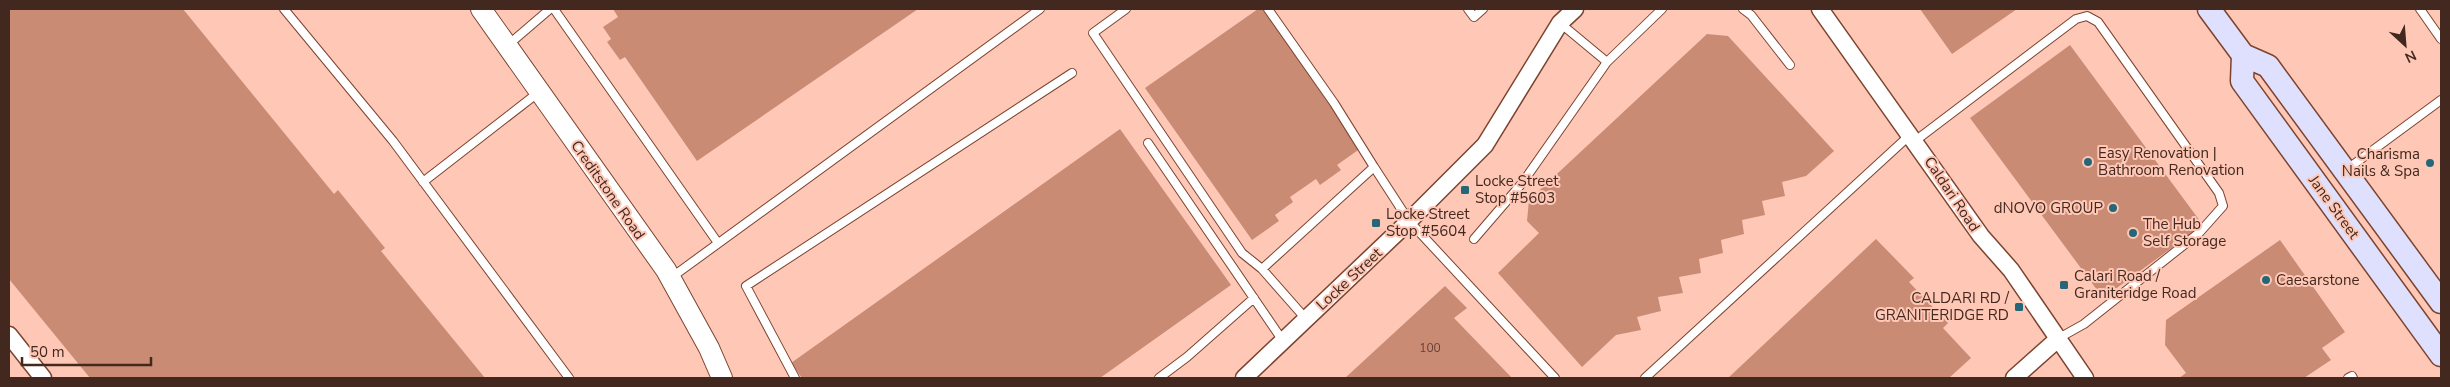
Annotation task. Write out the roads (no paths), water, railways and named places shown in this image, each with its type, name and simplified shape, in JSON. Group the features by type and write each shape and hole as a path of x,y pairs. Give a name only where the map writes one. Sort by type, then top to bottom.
{"main road":[{"name":"Jane Street","path":"2209,9 2243,55 2268,66 2441,302"},
{"name":"Jane Street","path":"2243,55 2242,81 2441,355"}],"street":[{"name":"Creditstone Road","path":"481,9 670,278 709,348 722,378"},
{"name":"Locke Street","path":"1244,378 1410,221 1485,145 1560,23 1575,9"},
{"name":"Caldari Road","path":"1820,9 1913,137 1981,236 2011,270 2085,378"},
{"path":"9,335 43,378"},
{"path":"2014,378 2058,338"}],"lane":[{"path":"284,9 393,141 568,378"},
{"path":"507,46 552,9 718,243"},
{"path":"670,278 1040,9"},
{"path":"1126,9 1093,33 1242,253 1262,269 1306,319"},
{"path":"1268,9 1334,103 1410,221 1556,378"},
{"path":"1468,9 1474,17 1483,9"},
{"path":"1474,239 1523,182 1607,62 1662,9"},
{"path":"1743,9 1752,15 1790,65"},
{"path":"2420,9 2441,39"},
{"path":"1645,378 1913,137 2076,19 2088,16 2098,22 2219,193 2223,206 2192,239 2084,324 2058,338"},
{"path":"1560,23 1607,62"},
{"path":"795,378 746,286 1072,73"},
{"path":"423,182 539,92"},
{"path":"2345,170 2441,100"},
{"path":"1148,143 1283,341"},
{"path":"1262,269 1374,167"},
{"path":"1159,378 1187,357 1254,298"},
{"path":"2348,378 2352,376 2353,378"}],"place":[{"name":"Easy Renovation | Bathroom Renovation","path":"2088,162"},
{"name":"Charisma Nails & Spa","path":"2430,163"},
{"name":"Locke Street Stop #5603","path":"1465,190"},
{"name":"dNOVO GROUP","path":"2113,208"},
{"name":"Locke Street Stop #5604","path":"1376,223"},
{"name":"The Hub Self Storage","path":"2133,233"},
{"name":"Caesarstone","path":"2266,280"},
{"name":"Calari Road / Graniteridge Road","path":"2064,285"},
{"name":"CALDARI RD / GRANITERIDGE RD","path":"2019,307"}]}
